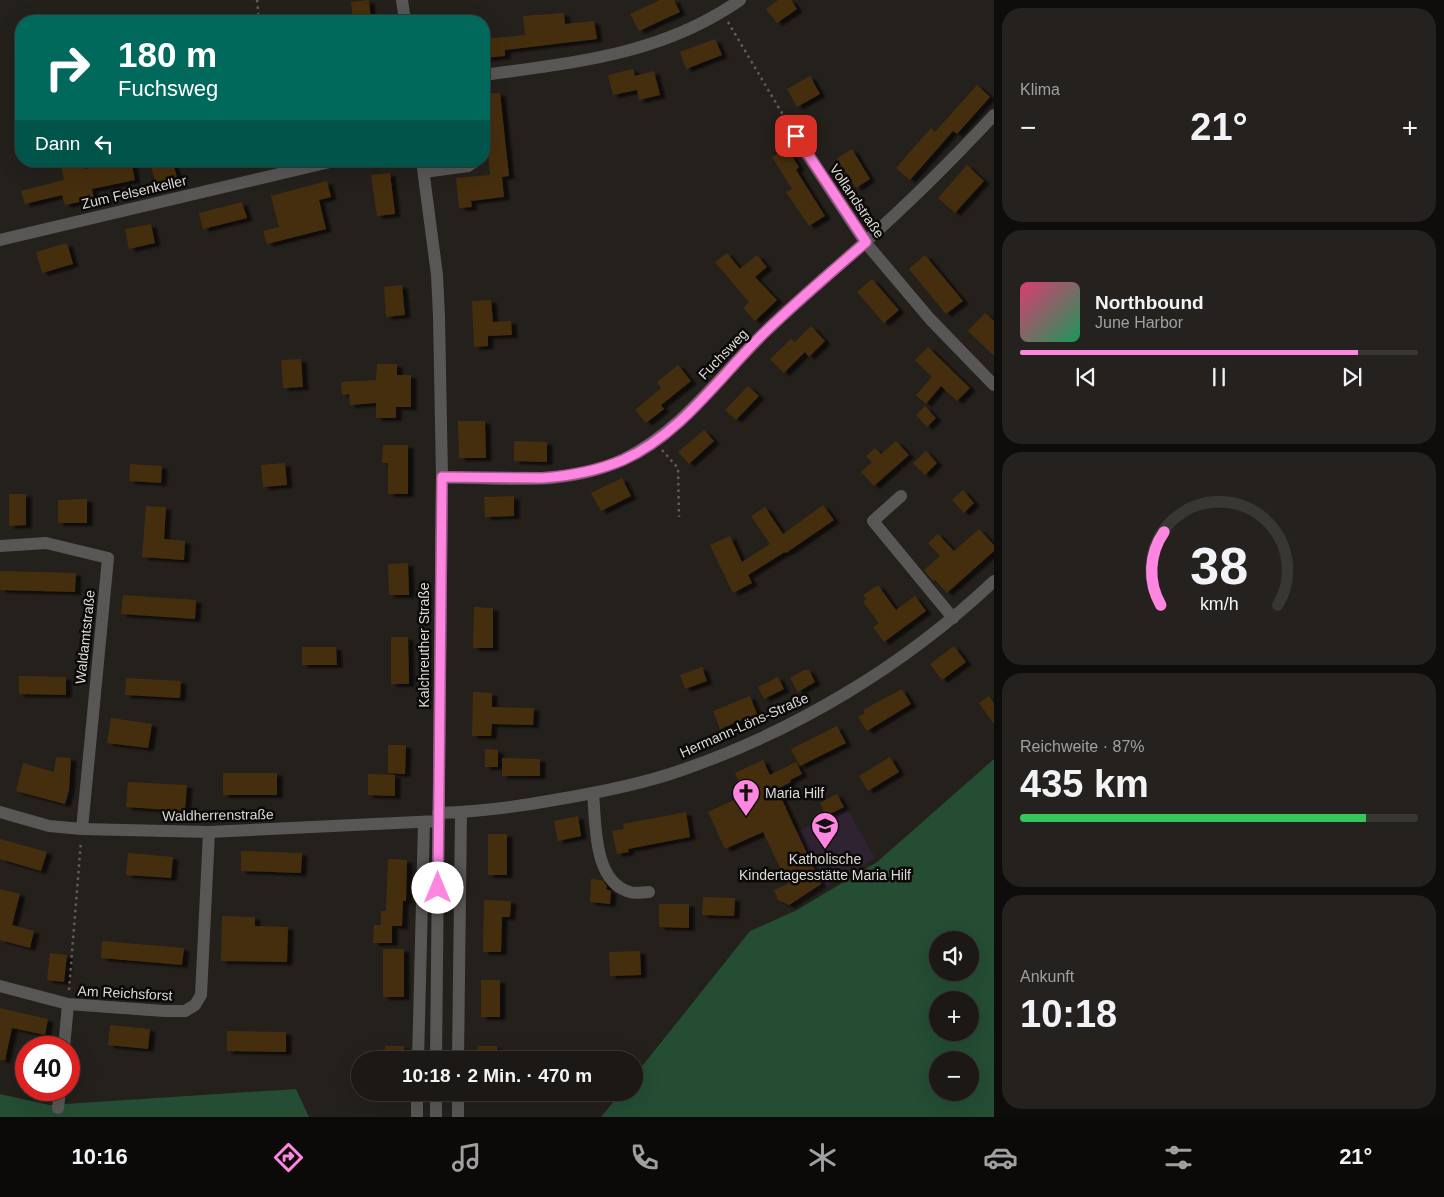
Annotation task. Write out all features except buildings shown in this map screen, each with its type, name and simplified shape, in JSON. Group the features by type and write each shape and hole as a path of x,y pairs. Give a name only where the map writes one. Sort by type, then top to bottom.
{"street":[{"path":"402,0 404,15"},
{"path":"490,74 592,60 625,52 675,36 722,12 740,0"},
{"name":"Fuchsweg","path":"442,477 542,478 571,476 623,460 654,441 669,431 690,411 764,334 866,242 961,150 994,115"},
{"name":"Vollandstraße","path":"796,136 866,242 930,319 994,385"},
{"name":"Zum Felsenkeller","path":"0,240 309,167"},
{"name":"Kalchreuther Straße","path":"423,167 437,275 440,316 442,477 436,1051"},
{"path":"901,496 873,521 953,618"},
{"name":"Waldamtstraße","path":"0,546 46,543 108,558 82,829"},
{"name":"Hermann-Löns-Straße","path":"438,817 461,812 510,808 593,793 679,771 744,745 798,720 922,643 953,618 994,580"},
{"path":"593,793 599,857 606,872 614,884 630,892 649,892"},
{"name":"Waldherrenstraße","path":"0,812 50,826 82,829 209,832 424,822 438,817"},
{"path":"458,1051 461,812"},
{"path":"418,1051 424,822"},
{"name":"Am Reichsforst","path":"0,986 68,1004 164,1011 185,1010 195,1005 201,995 209,832"},
{"path":"65,1036 68,1004"},
{"path":"58,1108 59,1101"},
{"path":"417,1101 417,1117"},
{"path":"436,1101 436,1117"},
{"path":"458,1101 458,1117"}],"path":[{"path":"257,0 258,15"},
{"path":"722,12 796,136"},
{"path":"654,441 678,468 679,517"},
{"path":"68,1004 82,829"}],"shaded area":[{"name":"Katholische Kindertagesstätte Maria Hilf","path":"846,807 875,858 795,905 777,842"}],"green space":[{"path":"994,759 994,1117 601,1117 614,1101 643,1101 643,1065 750,931 797,910 877,862"},
{"path":"296,1089 309,1117 0,1117 0,1094 15,1097 15,1101 31,1101 49,1105"}],"place":[{"name":"Maria Hilf","path":"746,817"},
{"name":"Katholische Kindertagesstätte Maria Hilf","path":"825,850"}],"route":[{"path":"438,888 442,477 542,478 571,476 623,460 669,431 764,334 808,292 866,242 796,136"}]}
